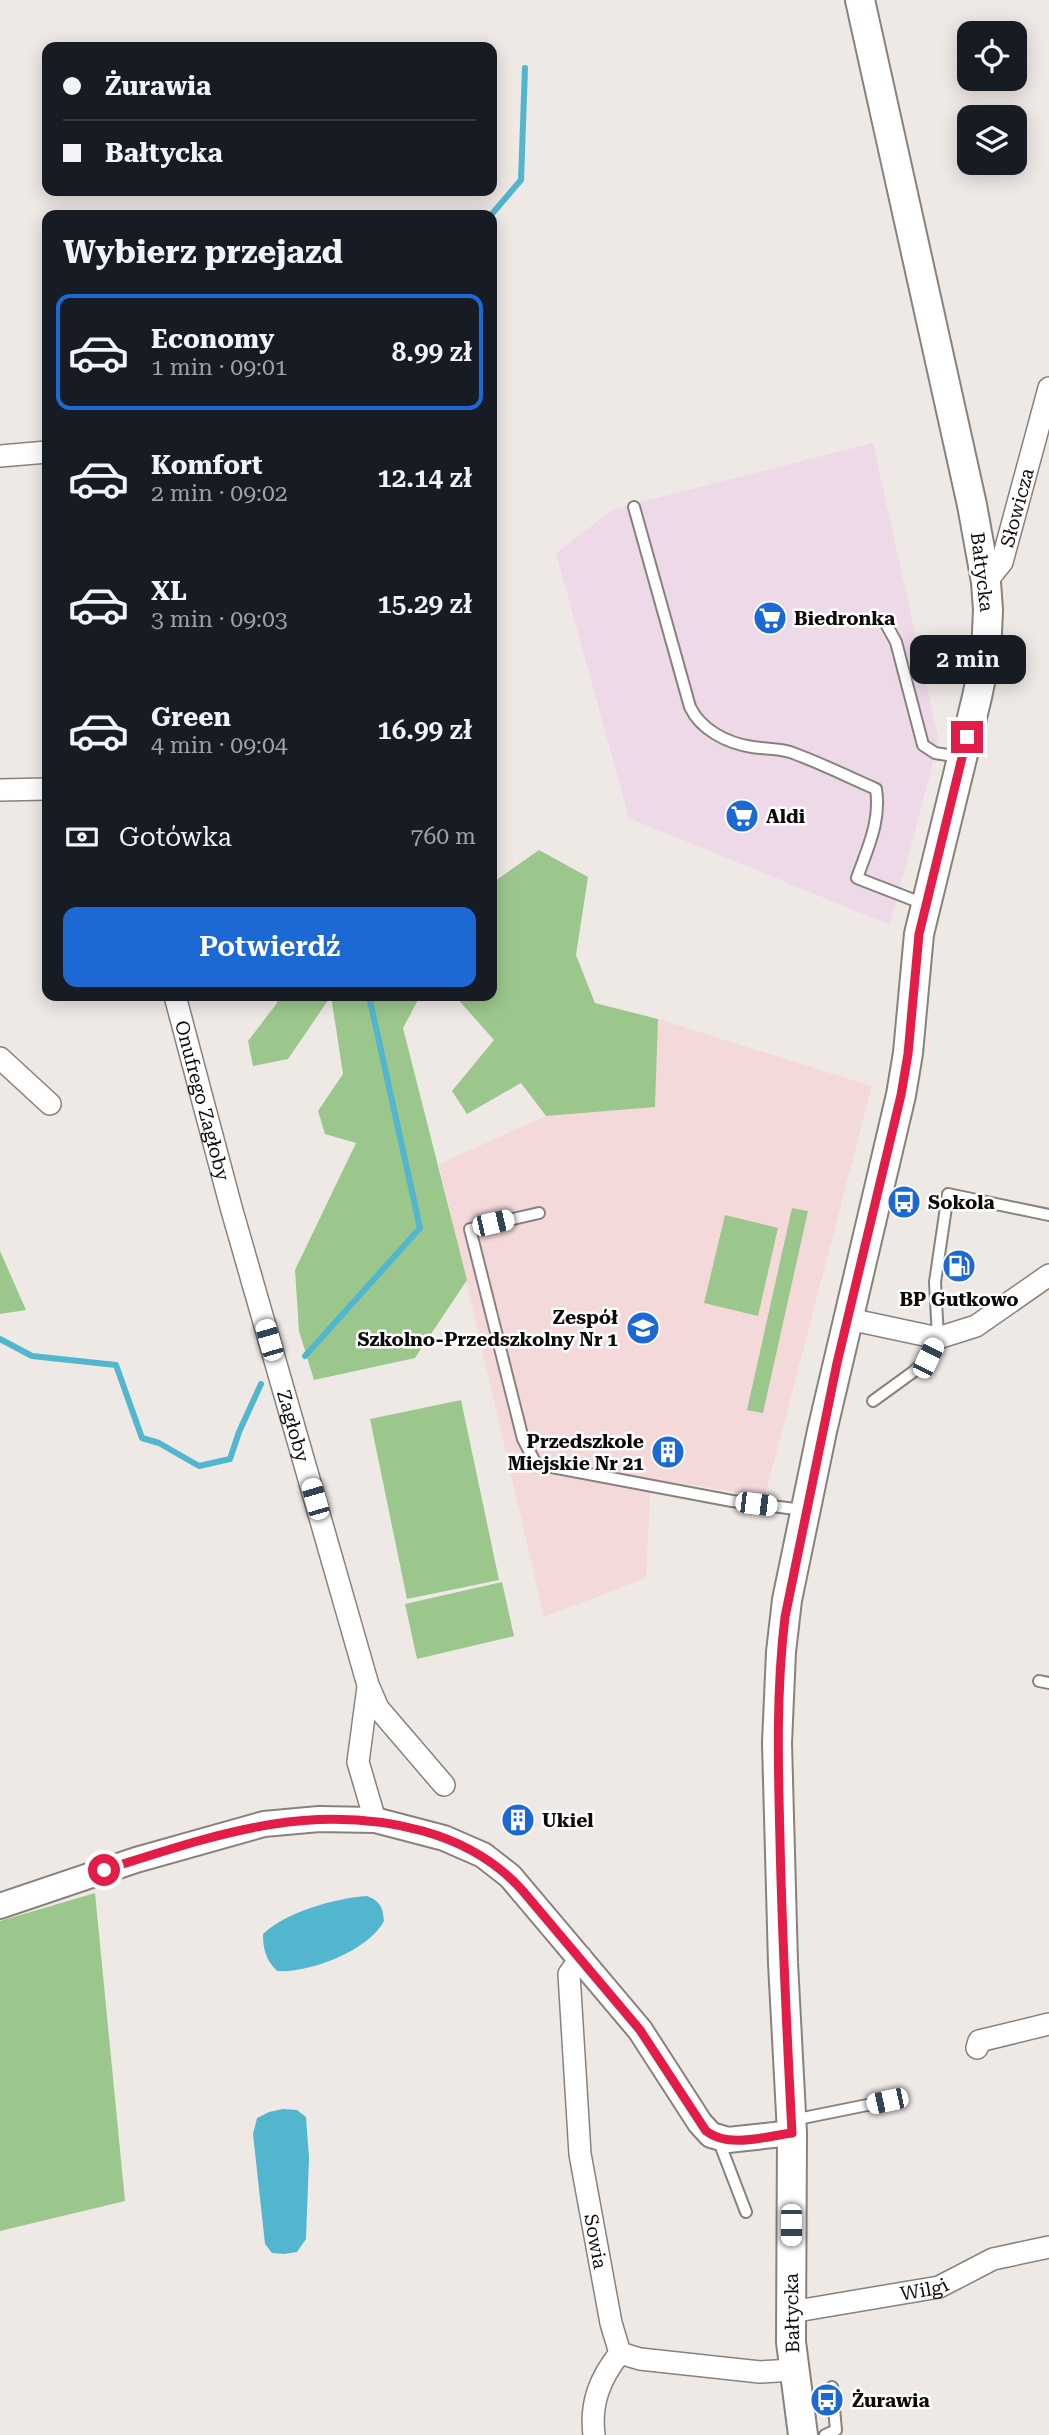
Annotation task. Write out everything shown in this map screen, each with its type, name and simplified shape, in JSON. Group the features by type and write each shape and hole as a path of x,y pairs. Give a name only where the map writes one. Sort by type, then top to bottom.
{"main road":[{"name":"Bałtycka","path":"803,2435 793,2371 791,2312 791,2127 777,1743 781,1651 785,1617 837,1363 901,1095 908,1054 919,934 986,654 988,621 986,582 964,468 860,0"}],"street":[{"name":"Słowicza","path":"986,582 1002,562 1049,388"},
{"path":"0,457 42,453"},
{"path":"0,790 42,789"},
{"name":"Onufrego Zagłoby","path":"176,1001 231,1207"},
{"path":"0,1058 50,1104"},
{"name":"Zagłoby","path":"231,1207 368,1685 378,1708 444,1785"},
{"path":"849,1320 938,1338 976,1326 1049,1275"},
{"name":"Zagłoby","path":"368,1685 358,1762 375,1820"},
{"path":"0,1906 104,1870 251,1827 292,1820 375,1820 444,1838 483,1856 510,1877 640,2030 700,2123 718,2138 734,2140 791,2127"},
{"name":"Sowia","path":"581,1958 569,1974 580,2154 611,2323 620,2353"},
{"path":"977,2048 979,2041 1049,2024"},
{"name":"Wilgi","path":"791,2312 939,2287 993,2259 1049,2247"},
{"path":"594,2435 592,2418 597,2391 605,2372 620,2353 640,2359 760,2372 793,2371"}],"lane":[{"path":"634,507 690,707 695,716 712,732 730,740 750,747 775,748 793,753 876,789 876,827 857,878 925,905"},
{"path":"886,622 896,642 923,745 935,753 962,757"},
{"path":"873,1401 914,1372 928,1358 938,1338 934,1282 948,1194 1049,1216"},
{"path":"539,1213 470,1229 523,1439 536,1464 732,1501 806,1511"},
{"path":"791,2127 887,2101"},
{"path":"718,2138 746,2212"},
{"path":"825,2435 836,2430 832,2387"}],"shaded area":[{"path":"873,443 939,741 890,925 629,818 556,553 614,509"},
{"name":"Zespół Szkolno-Przedszkolny Nr 1","path":"658,1019 872,1086 765,1496 651,1479 646,1578 544,1617 439,1164 546,1116 655,1107"}],"green space":[{"path":"539,850 588,877 576,955 595,1003 658,1019 655,1107 546,1116 521,1083 467,1114 452,1091 494,1040 459,1001 497,1001 497,880"},
{"path":"328,1001 288,1059 253,1066 248,1041 277,1003"},
{"path":"332,1001 417,1001 403,1028 467,1280 415,1358 314,1380 299,1331 295,1270 356,1143 325,1134 318,1111 343,1074"},
{"path":"792,1208 808,1211 763,1413 747,1410"},
{"path":"725,1215 778,1228 758,1316 704,1303"},
{"path":"0,1251 26,1310 0,1314"},
{"path":"461,1400 499,1580 407,1599 370,1419"},
{"path":"502,1582 514,1636 417,1659 405,1604"},
{"path":"95,1893 125,2201 0,2231 0,1921"}],"water":[{"path":"367,1896 380,1905 384,1921 376,1932 352,1951 321,1964 290,1971 277,1971 270,1963 263,1934 273,1926 312,1908"},
{"path":"283,2109 297,2110 306,2117 309,2158 306,2239 297,2252 284,2254 272,2253 265,2244 253,2134 257,2118"}],"waterway":[{"path":"495,210 521,180 525,68"},
{"path":"305,1356 420,1228 370,1001"},
{"path":"0,1339 32,1356 116,1365 142,1438 159,1443 199,1466 230,1459 261,1384"}],"place":[{"name":"Biedronka","path":"770,618"},
{"name":"Aldi","path":"742,816"},
{"name":"Sokola","path":"904,1202"},
{"name":"BP Gutkowo","path":"959,1266"},
{"name":"Zespół Szkolno-Przedszkolny Nr 1","path":"643,1328"},
{"name":"Przedszkole Miejskie Nr 21","path":"668,1452"},
{"name":"Ukiel","path":"518,1820"},
{"name":"Żurawia","path":"827,2400"}],"route":[{"path":"104,1870 237,1830 292,1820 375,1820 444,1838 483,1856 522,1890 640,2030 706,2131 728,2140 792,2133 783,1963 777,1743 785,1617 837,1363 901,1095 908,1054 919,934 967,737"}]}
